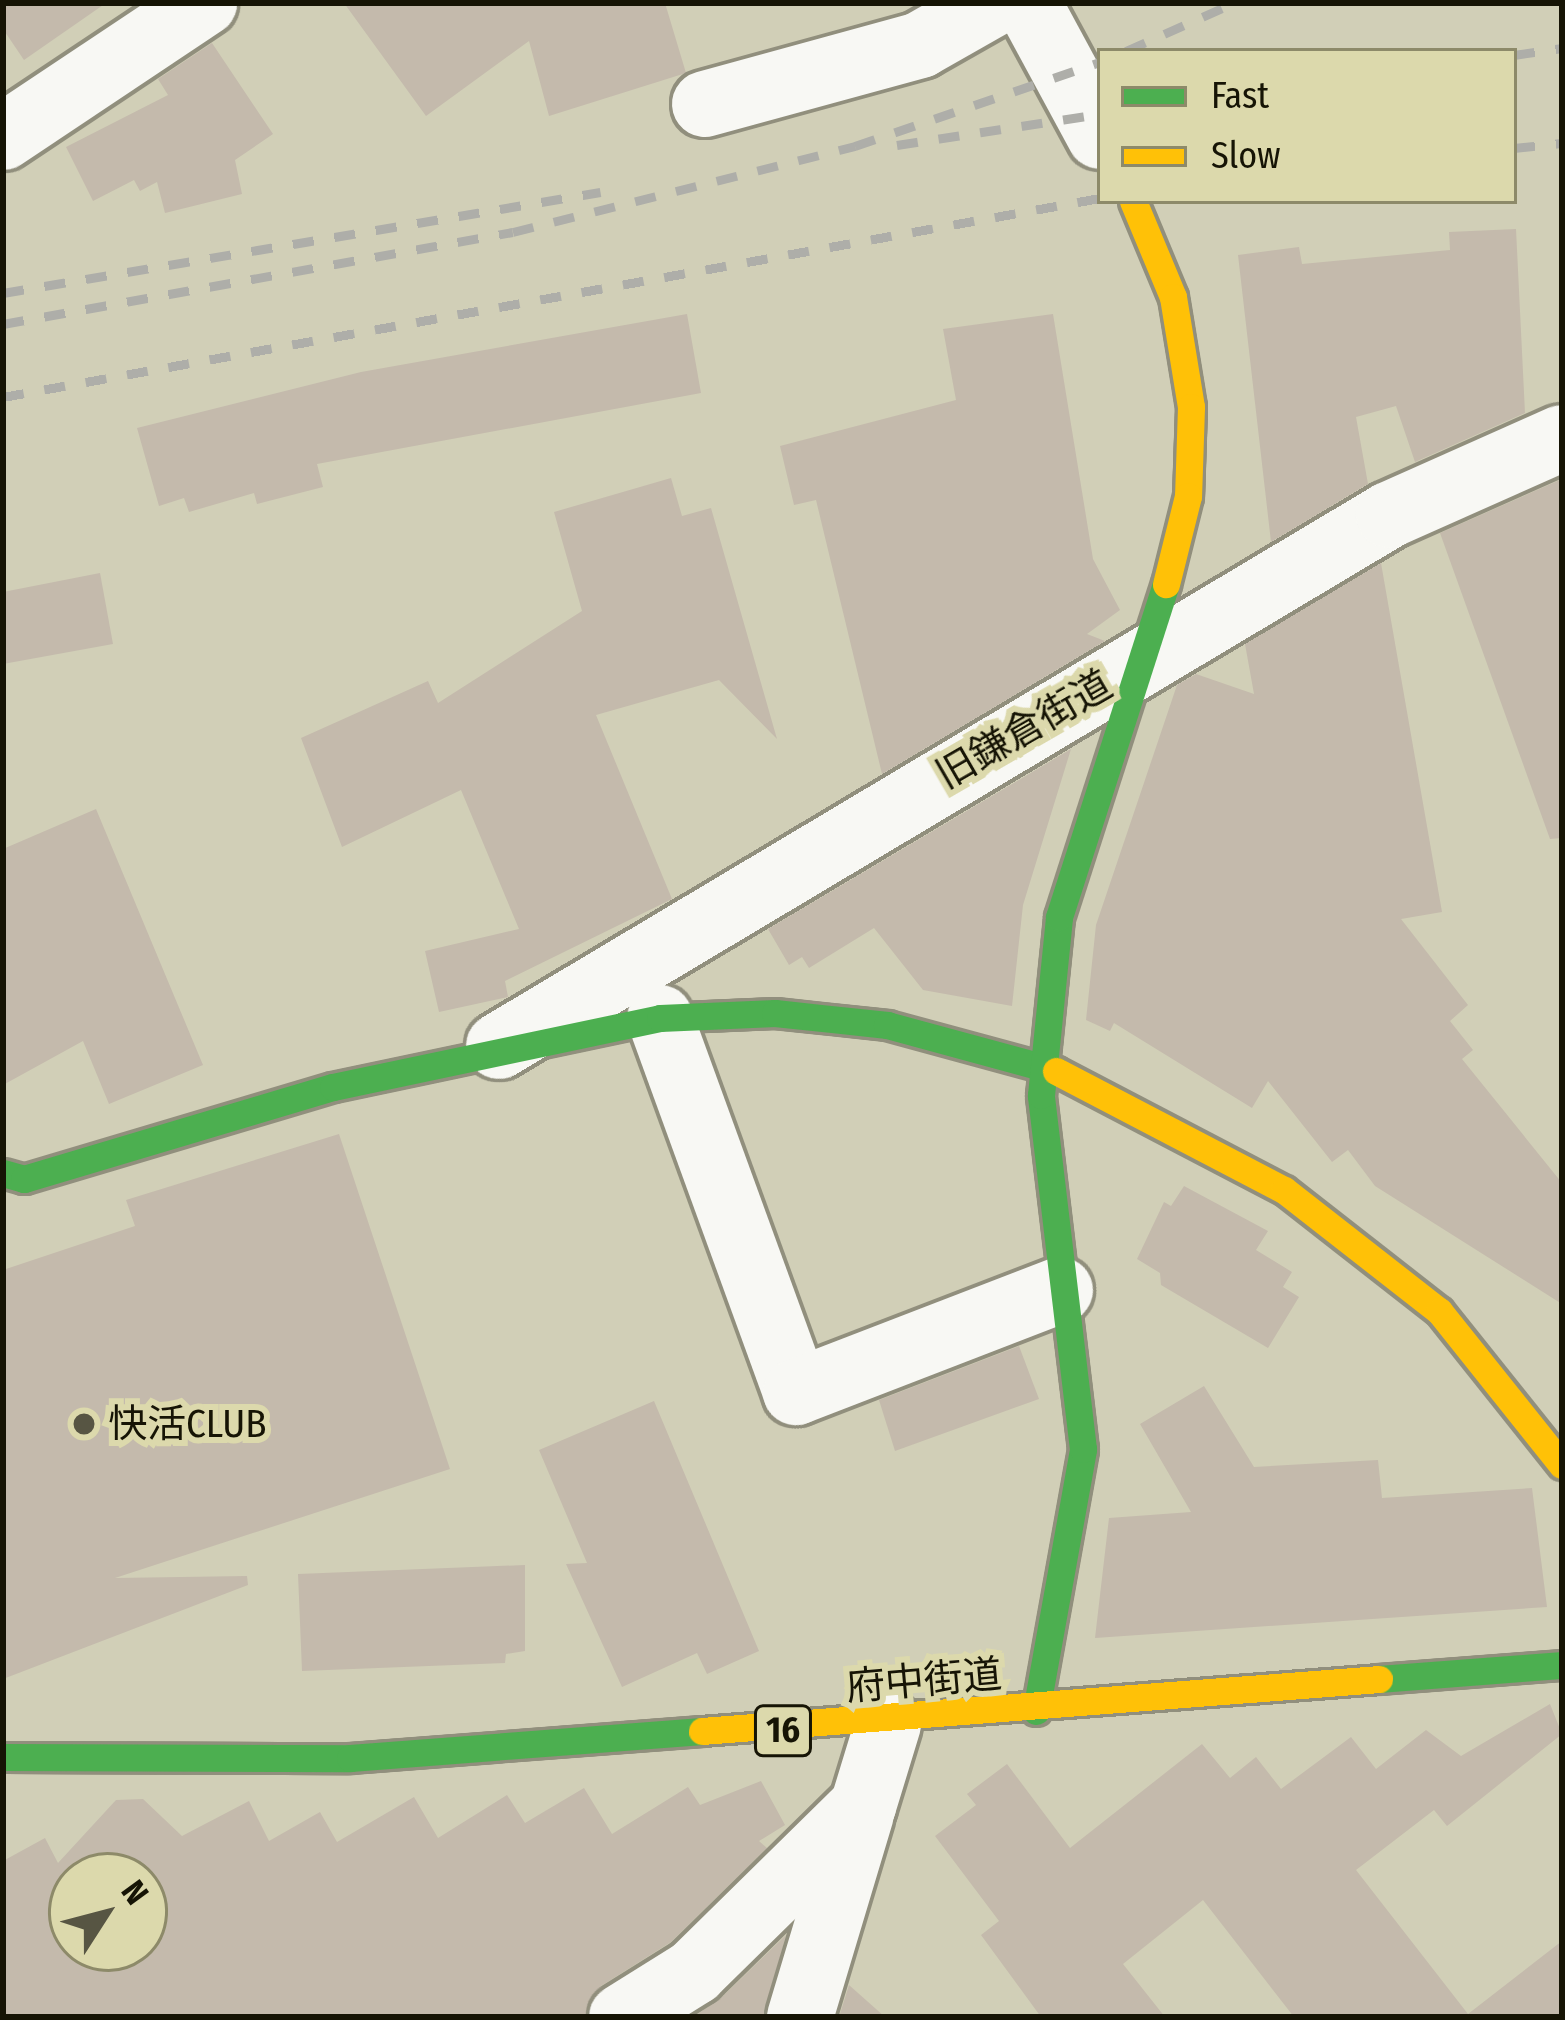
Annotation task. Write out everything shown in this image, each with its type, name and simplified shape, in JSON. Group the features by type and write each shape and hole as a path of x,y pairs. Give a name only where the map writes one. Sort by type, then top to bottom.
{"street":[{"path":"3,137 203,3"},
{"path":"705,104 920,45 994,3"},
{"path":"1028,3 1097,130"},
{"path":"1036,1711 1083,1449 1060,1291 1045,1065 1059,917 1147,658 1188,496 1191,407 1173,297 1134,204"},
{"name":"旧鎌倉街道","path":"498,1046 1389,515 1562,438"},
{"path":"10,1180 498,1046 660,1018 775,1013 887,1025 1045,1065 1284,1190 1439,1311 1562,1465"},
{"path":"660,1018 796,1392 1060,1291"},
{"name":"府中街道","path":"3,1757 350,1758 1550,1680"},
{"path":"800,2017 889,1724"},
{"path":"622,2017 694,1972 863,1806"}],"building":[{"path":"3,3 106,3 24,60 3,29"},
{"path":"344,3 665,3 686,73 549,116 529,41 426,116"},
{"path":"212,43 273,134 235,160 242,194 165,213 157,182 140,191 134,180 93,201 66,147 168,95 158,79"},
{"path":"1516,229 1525,413 1415,462 1396,406 1356,417 1368,484 1271,542 1238,255 1299,247 1302,264 1450,250 1449,232"},
{"path":"687,314 701,393 317,464 323,487 257,504 254,493 189,512 184,498 159,506 137,428 361,372"},
{"path":"1053,314 1093,559 1120,610 1087,634 1105,641 882,774 816,500 794,505 780,446 956,400 943,329"},
{"path":"671,478 682,516 711,508 777,739 719,680 596,715 672,899 505,981 508,997 439,1012 425,951 519,929 461,790 342,847 301,738 428,681 438,703 582,611 554,512"},
{"path":"1562,479 1562,838 1550,839 1440,533"},
{"path":"1381,563 1442,912 1401,919 1468,1005 1450,1021 1473,1050 1462,1059 1562,1183 1562,1304 1375,1186 1348,1150 1332,1162 1268,1081 1252,1108 1114,1023 1110,1031 1086,1020 1096,925 1177,685 1196,674 1254,694 1245,644"},
{"path":"100,573 113,644 3,664 3,592"},
{"path":"1071,749 1023,905 1012,1006 923,990 874,928 809,968 802,957 789,965 768,929"},
{"path":"96,809 203,1065 109,1104 83,1041 3,1085 3,849"},
{"path":"339,1134 450,1469 115,1578 247,1576 248,1585 3,1679 3,1270 135,1226 126,1200"},
{"path":"1184,1186 1268,1231 1256,1250 1292,1272 1283,1287 1299,1297 1268,1348 1161,1285 1160,1273 1137,1259 1164,1202 1171,1206"},
{"path":"1019,1346 1039,1399 895,1451 879,1400"},
{"path":"1204,1386 1254,1467 1378,1460 1382,1498 1532,1488 1547,1607 1095,1638 1109,1518 1191,1512 1140,1424"},
{"path":"654,1401 759,1651 707,1674 697,1653 622,1687 566,1564 587,1563 539,1450"},
{"path":"525,1565 525,1651 506,1654 505,1663 302,1671 298,1574"},
{"path":"1550,1704 1562,1734 1447,1826 1434,1810 1356,1870 1468,2014 1562,1941 1562,2017 1294,2017 1203,1900 1123,1964 1165,2017 1041,2017 981,1935 999,1921 935,1836 976,1805 967,1794 1007,1764 1070,1848 1202,1744 1230,1778 1256,1757 1281,1789 1351,1737 1376,1769 1426,1730 1461,1756"},
{"path":"761,1781 785,1825 759,1841 767,1848 671,1942 601,1986 585,2017 3,2017 3,1861 45,1838 52,1852 48,1852 48,1972 168,1972 168,1852 68,1852 116,1800 143,1799 182,1836 249,1801 269,1841 320,1812 337,1842 414,1797 438,1838 507,1795 525,1823 584,1788 612,1834 688,1787 700,1805"},
{"path":"786,1935 764,2017 693,2017 720,1999"},
{"path":"849,1985 885,2017 839,2017"}],"railway":[{"path":"1133,48 1234,3"},
{"path":"1517,55 1562,48"},
{"path":"3,324 513,232 855,146 1097,63"},
{"path":"897,145 1097,114"},
{"path":"1517,148 1562,143"},
{"path":"3,293 601,192"},
{"path":"3,397 1097,199"}],"traffic: fast":[{"path":"1036,1711 1083,1449 1041,1095 1059,917 1166,584"},
{"path":"3,1173 24,1179 333,1087 660,1018 775,1013 887,1025 1056,1071"},
{"path":"1379,1679 1562,1665"},
{"path":"3,1757 350,1758 702,1731"}],"traffic: slow":[{"path":"1134,204 1173,297 1191,407 1188,496 1166,584"},
{"path":"1056,1071 1284,1190 1439,1311 1562,1465"},
{"path":"702,1731 1379,1679"}],"place":[{"name":"快活CLUB","path":"84,1424"}]}
